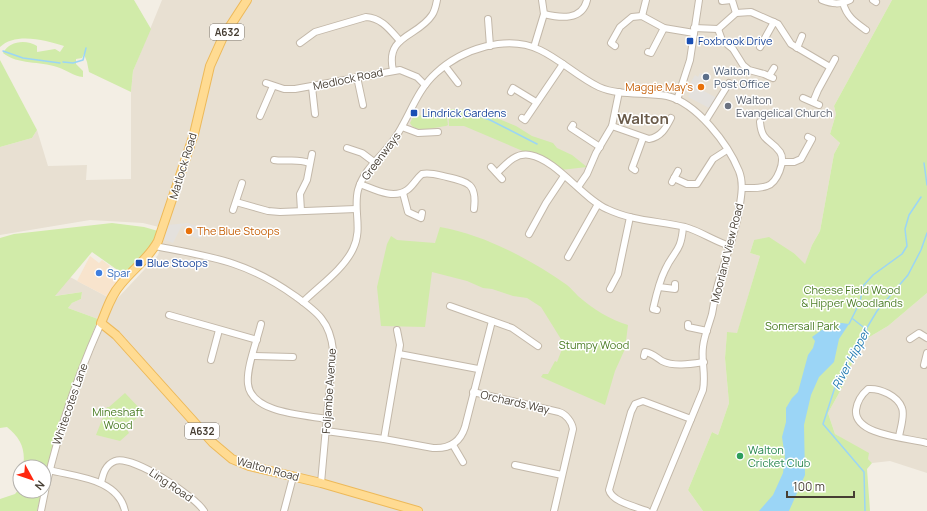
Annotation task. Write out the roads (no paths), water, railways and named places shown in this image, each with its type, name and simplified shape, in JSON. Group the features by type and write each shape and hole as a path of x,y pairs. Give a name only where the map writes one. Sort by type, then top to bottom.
{"main road":[{"name":"Matlock Road","path":"101,323 112,297 120,284 155,246 163,230 194,134 210,66 223,37 247,0"},
{"name":"Walton Road","path":"101,323 110,329 226,456 238,462 321,483 418,511"}],"street":[{"path":"393,70 391,56 393,51 400,41 428,20 432,15 437,0"},
{"path":"534,48 544,14 542,0"},
{"path":"544,14 575,18 587,0"},
{"path":"642,16 646,0"},
{"path":"677,100 690,60 699,0"},
{"path":"722,1 732,0 736,13"},
{"path":"822,0 830,3 843,3 850,0"},
{"path":"843,3 845,12 851,19 866,30"},
{"path":"615,46 611,43 620,27 632,17 642,16 664,28 718,30 736,13 751,12 774,22 782,28 791,44 830,67"},
{"path":"301,39 314,32 366,17 375,18 382,22 400,41"},
{"path":"488,19 490,46"},
{"path":"763,44 774,22"},
{"path":"648,52 651,53 664,28"},
{"path":"718,30 722,40 733,49 743,65 749,70 771,77 774,68"},
{"path":"797,48 802,36"},
{"name":"Moorland View Road","path":"503,44 517,44 534,48 563,64 600,88 619,92 667,96 692,108 706,120 740,172 742,188 738,218 703,348 705,373 703,390 653,511"},
{"name":"Greenways","path":"303,302 344,262 353,249 358,230 356,209 357,192 360,184 374,162 394,140 416,98 426,85 445,66 472,51 503,44"},
{"path":"803,98 816,104 830,67 835,59"},
{"path":"522,118 525,120 563,64"},
{"path":"445,66 458,83"},
{"name":"Medlock Road","path":"266,83 290,90 312,87 393,70 407,72 426,85"},
{"path":"357,77 361,103"},
{"path":"706,120 729,83"},
{"path":"260,116 265,110 273,86"},
{"path":"312,87 313,112"},
{"path":"511,92 513,88 536,102"},
{"path":"578,187 587,174 612,126 619,92"},
{"path":"612,126 643,138 654,138 664,131 671,122"},
{"path":"742,188 766,187 771,184 782,162 780,152 762,135 760,122"},
{"path":"573,125 571,128 600,147"},
{"path":"402,127 418,133 438,132"},
{"path":"782,162 794,162 801,159 812,139 808,137"},
{"path":"635,170 632,168 643,138"},
{"path":"350,150 362,153 374,162"},
{"path":"678,171 673,180 687,184 697,184 712,159 727,150"},
{"path":"301,211 300,194 307,180 309,163 312,154"},
{"path":"497,173 517,156 530,155 542,160 598,204 612,212 630,218 683,227 730,246"},
{"path":"274,160 285,161 296,159 309,163"},
{"path":"491,167 502,179"},
{"path":"360,184 391,194 403,193 409,190 422,174 440,173 466,182 474,191 474,209"},
{"path":"529,234 546,203 564,176"},
{"path":"233,210 242,183"},
{"path":"403,193 408,212 423,217"},
{"path":"236,202 268,211 356,209"},
{"path":"568,257 598,204"},
{"path":"610,289 615,281 620,267 630,218"},
{"path":"657,310 653,309 659,287 665,268 681,244 683,227"},
{"name":"Foljambe Avenue","path":"155,246 220,258 242,265 267,277 303,302 324,320 332,339 333,350 321,483"},
{"path":"659,287 675,289 675,284"},
{"path":"450,306 512,328 538,346"},
{"path":"169,315 257,340"},
{"path":"326,431 440,449 453,445 463,432 478,369 492,321"},
{"name":"Whitecotes Lane","path":"51,459 63,422 101,323"},
{"path":"261,324 248,384 251,394 257,401 270,408 327,419"},
{"path":"688,324 688,327 707,330"},
{"path":"211,360 219,330"},
{"path":"384,439 399,354 400,345 397,330"},
{"path":"910,339 920,330 927,338"},
{"path":"644,356 645,352 663,361 677,364 704,362"},
{"path":"924,365 927,353"},
{"path":"399,354 478,369"},
{"path":"253,356 293,357"},
{"path":"899,437 903,410 900,404 883,391 868,389 862,395 857,405 856,415 860,423 876,432 899,437 927,443"},
{"name":"Orchards Way","path":"473,392 560,412 565,415 573,429 554,511"},
{"path":"647,511 616,498 610,493 609,490 631,412 635,404 643,401 691,419"},
{"path":"453,445 464,464"},
{"name":"Ling Road","path":"101,483 103,472 109,464 115,461 124,461 150,470 195,501 204,511"},
{"path":"515,465 562,476"},
{"path":"52,471 101,483 117,495 125,511"},
{"path":"284,511 293,476"},
{"name":"Whitecotes Lane","path":"41,511 43,499"}],"water":[{"path":"830,324 849,324 839,339 834,362 819,377 811,395 804,425 805,475 789,511 759,511 773,495 783,473 785,457 782,437 786,422 786,408 798,392 808,355 813,348 815,341 812,337"}],"waterway":[{"path":"63,62 73,63 83,60 86,48"},
{"path":"3,51 23,58 60,63"},
{"path":"474,114 490,120 537,144"},
{"name":"River Hipper","path":"924,163 927,185"},
{"path":"849,324 860,302 863,286 873,275 902,254 907,246 905,229 909,215 921,197"},
{"name":"River Hipper","path":"865,511 864,472 823,424 836,384 856,346 877,311 908,275 921,250 927,233"},
{"path":"853,319 867,330"}],"place":[{"name":"Foxbrook Drive","path":"690,41"},
{"name":"Walton Post Office","path":"706,77"},
{"name":"Maggie May's","path":"701,87"},
{"name":"Walton Evangelical Church","path":"728,106"},
{"name":"Lindrick Gardens","path":"414,113"},
{"name":"The Blue Stoops","path":"189,231"},
{"name":"Blue Stoops","path":"139,263"},
{"name":"Spar","path":"99,273"},
{"name":"Walton Cricket Club","path":"740,456"}],"district":[{"name":"Walton","path":"643,119"}],"park label":[{"name":"Cheese Field Wood & Hipper Woodlands","path":"852,296"},
{"name":"Somersall Park","path":"802,326"},
{"name":"Stumpy Wood","path":"594,345"},
{"name":"Mineshaft Wood","path":"118,418"}]}
